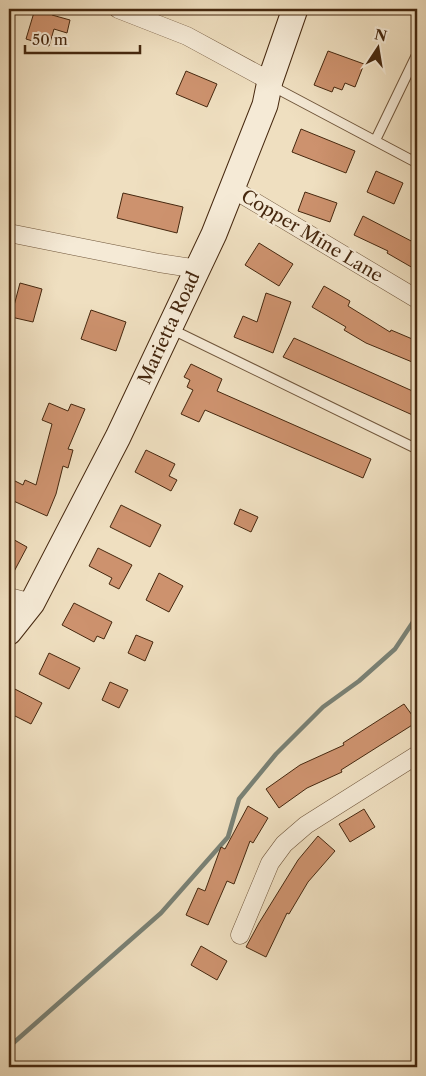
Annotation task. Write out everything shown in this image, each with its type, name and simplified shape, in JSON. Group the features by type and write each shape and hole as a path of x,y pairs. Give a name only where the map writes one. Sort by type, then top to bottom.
{"street":[{"path":"118,9 187,36 270,83"},
{"name":"Marietta Road","path":"9,632 20,600 118,438 168,328 198,269 233,189 266,105 270,83 295,9"},
{"name":"Copper Mine Lane","path":"233,189 417,299"},
{"path":"9,233 158,264 198,269"},
{"path":"240,935 270,863 284,844 306,825 417,756"}],"lane":[{"path":"376,139 417,54"},
{"path":"270,83 417,163"},
{"path":"168,328 417,449"}],"building":[{"path":"35,9 53,9 52,15 70,20 67,33 54,29 49,46 26,39"},
{"path":"328,51 364,64 355,87 345,83 342,90 334,87 332,92 314,85"},
{"path":"186,71 217,84 207,107 176,94"},
{"path":"301,129 355,151 346,173 292,152"},
{"path":"376,171 403,183 394,204 367,192"},
{"path":"305,192 337,203 330,222 298,211"},
{"path":"123,193 183,207 177,233 117,218"},
{"path":"363,216 417,244 417,260 413,268 387,253 388,251 354,235"},
{"path":"259,243 293,264 279,286 245,265"},
{"path":"20,283 42,289 33,322 11,317"},
{"path":"324,286 350,301 348,306 390,332 391,330 417,341 417,364 366,343 344,330 346,327 312,307"},
{"path":"266,293 291,302 273,353 234,337 243,316 257,322"},
{"path":"91,310 126,322 116,351 81,339"},
{"path":"294,338 417,393 417,417 283,357"},
{"path":"191,364 222,379 217,391 371,459 363,478 205,410 199,422 181,414 193,390 187,387 190,380 184,377"},
{"path":"49,403 68,411 71,404 85,409 68,449 73,450 68,468 63,466 56,494 47,516 9,499 9,478 23,485 25,480 36,485 52,424 42,420"},
{"path":"146,450 175,464 169,476 177,480 171,491 135,472"},
{"path":"121,505 161,525 150,547 110,527"},
{"path":"240,509 258,517 251,532 234,524"},
{"path":"9,537 27,547 9,581"},
{"path":"98,548 132,565 119,589 109,584 112,578 89,566"},
{"path":"159,573 183,586 169,612 146,600"},
{"path":"74,603 112,622 104,639 97,636 94,642 62,625"},
{"path":"136,635 153,642 145,661 128,653"},
{"path":"49,653 80,668 69,689 39,674"},
{"path":"110,682 128,690 119,708 102,700"},
{"path":"9,686 42,703 31,724 9,713"},
{"path":"404,704 417,722 341,770 342,772 307,788 279,808 266,789 300,765 344,745 343,743"},
{"path":"248,806 268,818 253,843 250,841 234,884 227,881 208,925 186,915 198,888 205,891 221,847 225,849"},
{"path":"364,809 375,827 350,842 339,824"},
{"path":"318,836 335,851 308,882 289,914 287,913 266,957 246,947 298,860"},
{"path":"201,946 227,961 217,980 191,965"}],"waterway":[{"path":"11,1045 161,913 228,837 239,799 276,754 323,707 359,681 395,649 417,616"}]}
